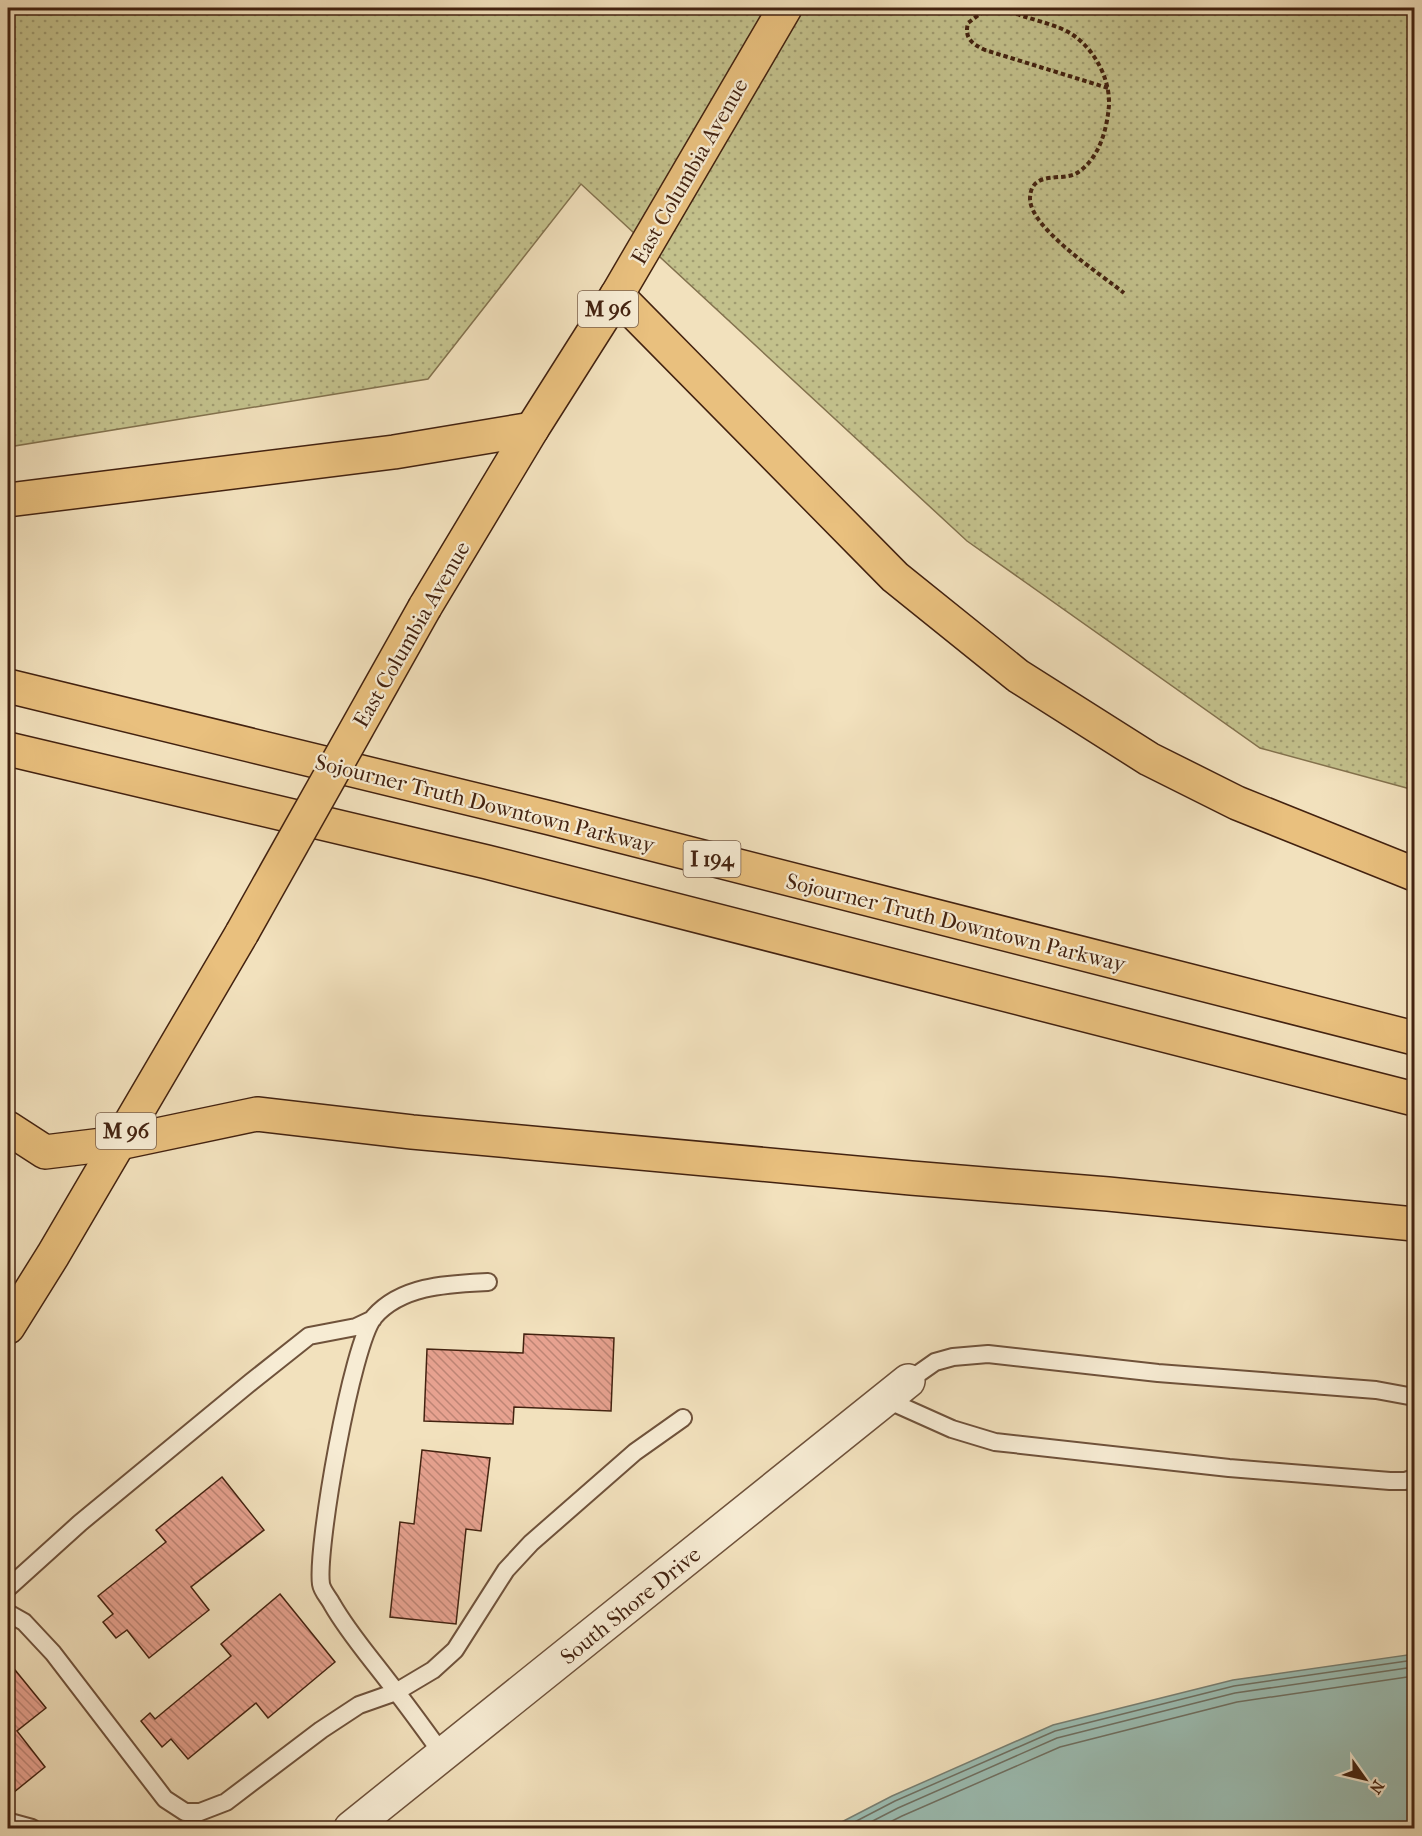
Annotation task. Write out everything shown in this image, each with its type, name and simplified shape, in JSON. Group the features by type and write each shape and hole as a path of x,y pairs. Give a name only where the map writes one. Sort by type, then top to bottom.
{"main road":[{"name":"East Columbia Avenue","path":"8,1327 242,933 425,607 532,429 617,295 785,8"},
{"path":"617,295 895,577 1017,676 1149,759 1217,793 1414,874"},
{"path":"8,500 394,452 532,429"},
{"name":"Sojourner Truth Downtown Parkway","path":"8,686 550,818 1414,1038"},
{"path":"8,749 499,865 1414,1099"},
{"path":"8,1128 45,1152 119,1143 257,1114 424,1134 1108,1194 1414,1224"}],"street":[{"name":"South Shore Drive","path":"351,1828 896,1390"}],"lane":[{"path":"8,1588 80,1523 309,1336 356,1328 411,1292 449,1284 488,1282"},
{"path":"373,1318 359,1348 331,1478 322,1554 321,1586 344,1624 443,1755"},
{"path":"1414,1397 1376,1390 1158,1372 988,1354 953,1357 935,1362 896,1390 952,1429 994,1442 1228,1468 1390,1481 1405,1481 1414,1478"},
{"path":"8,1613 24,1622 53,1653 165,1799 185,1812 200,1812 226,1802 358,1705 396,1692 433,1670 455,1650 506,1570 531,1543 635,1452 683,1418"},
{"path":"8,1823 10,1821 32,1828"}],"path":[{"path":"1108,88 985,50 968,38 966,32 968,23 989,9 999,8 1073,35 1096,59 1108,88 1108,118 1101,144 1075,175 1042,179 1034,186 1030,196 1032,208 1059,243 1124,293"}],"shaded area":[{"path":"8,8 1414,8 1414,790 1260,748 967,541 581,184 428,379 8,447"}],"water":[{"path":"1414,1654 1414,1828 830,1828 892,1796 1053,1725 1233,1680"}],"building":[{"path":"524,1334 614,1338 611,1411 514,1407 513,1424 424,1421 427,1349 523,1353"},
{"path":"422,1450 490,1458 481,1531 466,1529 456,1624 390,1617 400,1522 414,1524"},
{"path":"222,1477 264,1530 191,1587 209,1610 149,1658 127,1630 116,1638 103,1622 113,1614 98,1596 166,1542 156,1530"},
{"path":"280,1594 335,1662 268,1718 256,1703 188,1759 171,1739 162,1747 141,1721 150,1713 155,1719 231,1656 221,1644"},
{"path":"11,1665 46,1708 17,1731 45,1767 8,1797 8,1667"}]}
